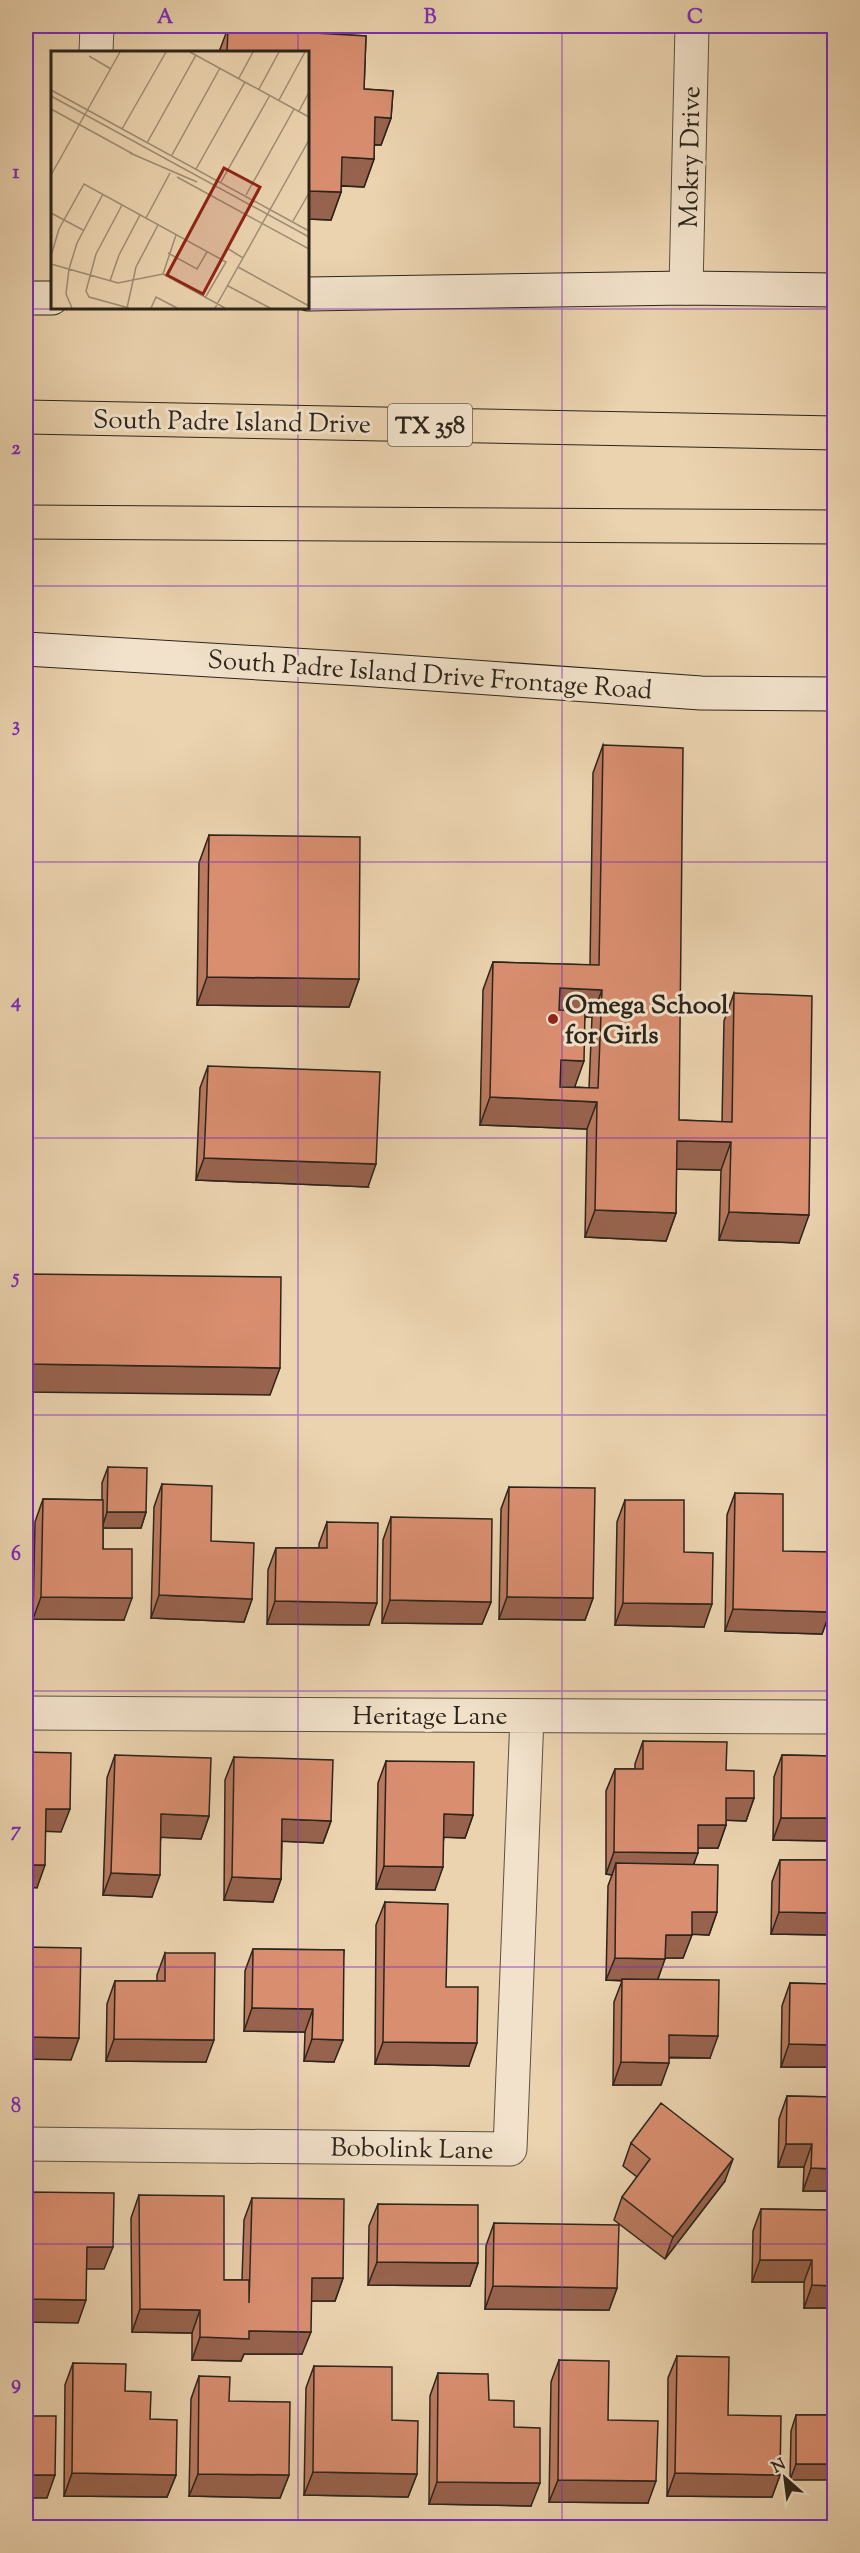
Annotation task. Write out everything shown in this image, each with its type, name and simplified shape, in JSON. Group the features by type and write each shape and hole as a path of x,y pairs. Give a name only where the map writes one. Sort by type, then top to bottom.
{"highway":[{"name":"South Padre Island Drive","path":"26,417 834,433"},
{"path":"26,522 834,527"}],"street":[{"path":"96,26 96,51"},
{"name":"Mokry Drive","path":"686,288 692,26"},
{"path":"309,294 686,288 834,290"},
{"path":"26,298 51,298"},
{"name":"South Padre Island Drive Frontage Road","path":"26,649 701,693 832,693"},
{"name":"Heritage Lane","path":"26,1713 834,1717"},
{"name":"Bobolink Lane","path":"26,2144 510,2149 527,1716"}],"building":[{"path":"228,28 366,36 364,89 393,91 391,118 375,117 374,159 342,157 341,192 309,191 309,51 227,51"},
{"path":"603,745 683,748 679,1120 732,1122 734,993 812,996 809,1215 729,1212 731,1142 677,1141 676,1213 595,1210 597,1102 490,1097 493,962 599,965","holes":["560,988 602,990 598,1088 560,1087 561,1060 584,1061 585,1011 559,1010"]},
{"path":"209,835 360,837 359,979 207,977"},
{"path":"208,1066 380,1072 376,1164 204,1158"},
{"path":"26,1274 281,1277 280,1368 26,1364"},
{"path":"108,1467 147,1468 146,1512 107,1512"},
{"path":"162,1484 212,1486 211,1541 254,1543 252,1599 159,1595"},
{"path":"509,1487 595,1488 593,1598 507,1597"},
{"path":"735,1493 783,1494 783,1551 831,1552 830,1612 733,1609"},
{"path":"43,1499 103,1500 103,1549 132,1549 132,1598 41,1597"},
{"path":"625,1500 684,1500 684,1552 713,1553 712,1604 623,1603"},
{"path":"391,1517 492,1519 491,1602 390,1600"},
{"path":"327,1522 378,1523 377,1603 275,1601 276,1548 327,1548"},
{"path":"643,1741 727,1742 726,1770 754,1771 754,1798 726,1798 726,1825 698,1825 698,1853 614,1852 615,1769 643,1769"},
{"path":"26,1752 71,1753 70,1809 46,1809 45,1865 26,1865"},
{"path":"115,1755 211,1758 209,1816 161,1814 160,1875 111,1873"},
{"path":"782,1755 834,1756 834,1818 781,1818"},
{"path":"234,1757 333,1760 331,1821 282,1819 281,1879 232,1877"},
{"path":"386,1761 474,1762 473,1815 444,1814 443,1867 384,1866"},
{"path":"780,1860 834,1860 834,1913 779,1912"},
{"path":"616,1863 718,1865 717,1912 692,1912 692,1935 666,1935 665,1959 615,1958"},
{"path":"385,1902 448,1904 446,1987 478,1987 477,2043 383,2042"},
{"path":"26,1947 81,1948 79,2038 26,2037"},
{"path":"253,1949 344,1950 343,2040 312,2039 313,2009 252,2008"},
{"path":"165,1953 215,1953 214,2040 114,2039 115,1981 165,1981"},
{"path":"622,1979 719,1980 718,2036 669,2035 669,2063 621,2062"},
{"path":"790,1983 834,1984 834,2045 789,2044"},
{"path":"787,2096 834,2097 834,2169 811,2168 812,2144 786,2144"},
{"path":"661,2103 733,2159 673,2237 622,2197 650,2159 631,2143"},
{"path":"26,2192 114,2193 113,2247 87,2247 86,2300 26,2299"},
{"path":"139,2195 224,2196 224,2280 249,2280 249,2303 252,2198 344,2199 343,2278 312,2278 311,2332 249,2331 249,2339 200,2337 200,2310 140,2309"},
{"path":"378,2204 478,2205 478,2263 377,2262"},
{"path":"761,2209 834,2210 834,2286 812,2285 812,2260 760,2260"},
{"path":"494,2223 619,2225 617,2288 493,2286"},
{"path":"677,2356 729,2357 728,2415 781,2416 780,2475 675,2473"},
{"path":"559,2360 609,2361 608,2420 658,2421 656,2481 558,2480"},
{"path":"73,2363 126,2364 125,2391 151,2392 150,2419 177,2420 176,2475 72,2473"},
{"path":"314,2366 392,2367 392,2420 418,2421 417,2474 313,2472"},
{"path":"438,2373 488,2374 489,2400 514,2401 514,2427 540,2428 540,2483 437,2482"},
{"path":"199,2376 230,2377 229,2401 290,2402 289,2475 198,2474"},
{"path":"796,2415 834,2415 834,2464 796,2464"},
{"path":"26,2416 56,2416 55,2475 26,2475"}],"place":[{"name":"Omega School for Girls","path":"553,1019"}]}
